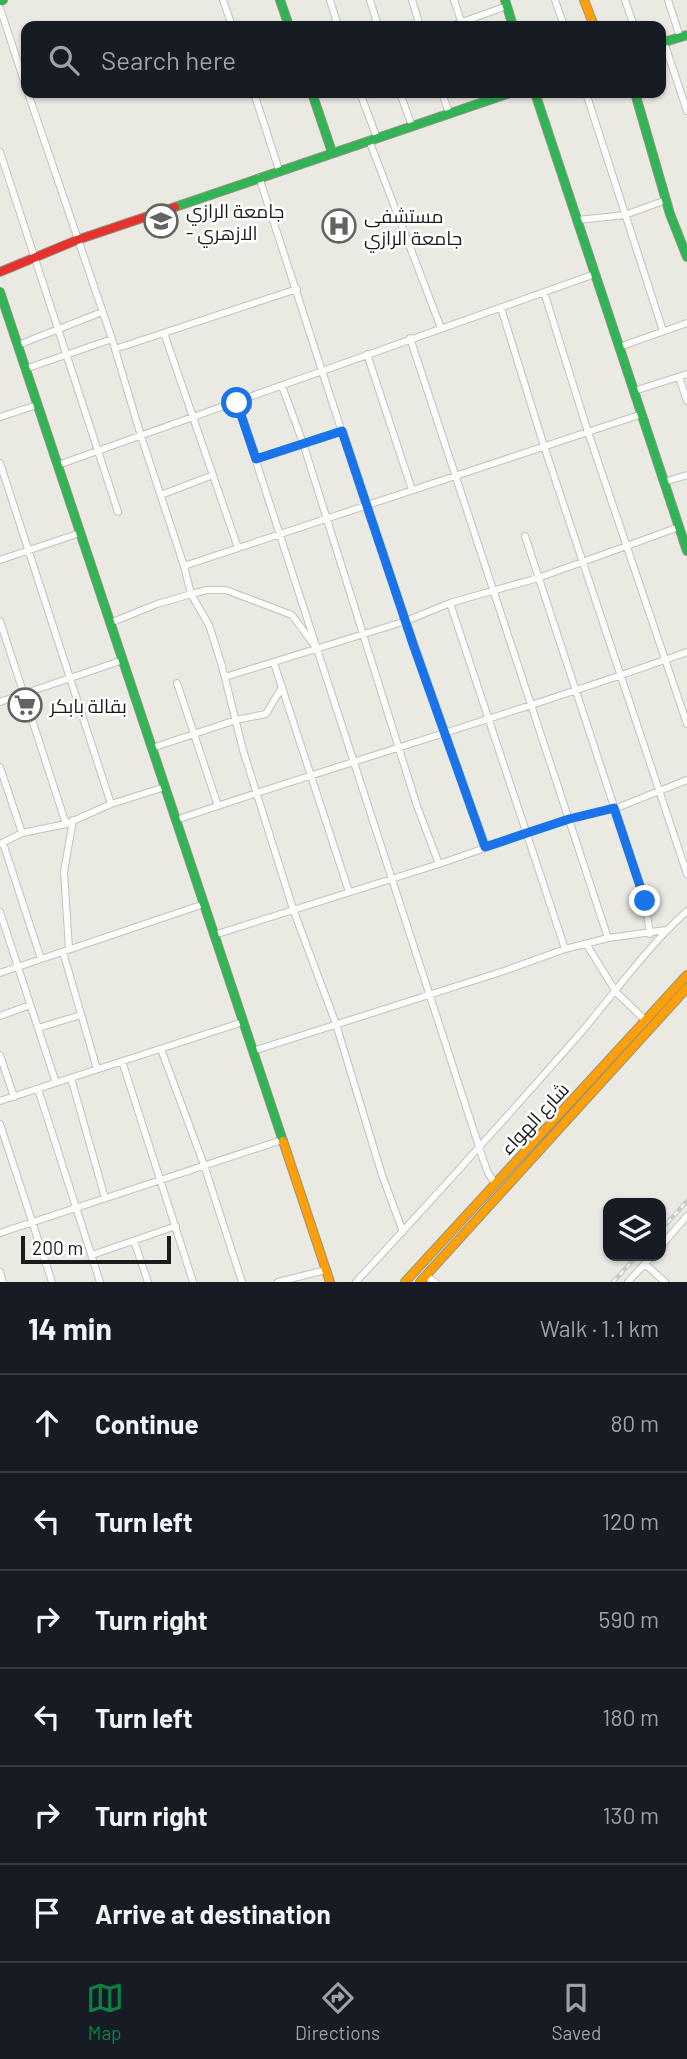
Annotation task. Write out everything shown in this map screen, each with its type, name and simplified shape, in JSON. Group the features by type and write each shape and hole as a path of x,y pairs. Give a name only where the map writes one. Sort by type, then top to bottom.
{"street":[{"path":"223,0 230,21"},
{"path":"281,0 287,21"},
{"path":"330,0 336,21"},
{"path":"370,0 376,21"},
{"path":"412,0 418,21"},
{"path":"454,0 461,21"},
{"path":"555,0 562,21"},
{"path":"584,0 592,21"},
{"path":"625,0 632,21"},
{"path":"666,41 684,36 668,0"},
{"path":"468,21 506,3 511,21"},
{"path":"0,8 21,72"},
{"path":"666,51 687,111"},
{"path":"30,98 112,339 191,594 209,625 293,909 336,1024 382,1175 403,1232"},
{"path":"256,98 279,170"},
{"path":"314,98 332,152"},
{"path":"361,98 373,139 441,328"},
{"path":"402,98 412,126"},
{"path":"444,98 449,113"},
{"path":"0,272 77,240 412,126 482,98"},
{"path":"538,98 687,551"},
{"path":"588,98 663,331"},
{"path":"636,98 687,257"},
{"path":"0,152 100,450 118,512"},
{"path":"259,177 366,506 485,847"},
{"path":"578,220 625,215 667,200"},
{"path":"58,465 596,274"},
{"path":"115,349 297,289"},
{"path":"0,292 330,1282"},
{"path":"544,292 588,432 687,724"},
{"path":"501,308 544,446 584,559 687,874"},
{"path":"18,345 102,312"},
{"path":"620,347 687,323"},
{"path":"164,333 238,548"},
{"path":"410,338 608,938"},
{"path":"25,369 112,339"},
{"path":"367,354 412,491"},
{"path":"634,391 687,374"},
{"path":"679,377 687,401"},
{"path":"282,386 303,443 417,806 439,864"},
{"path":"237,403 488,1174 495,1183"},
{"path":"0,417 37,405"},
{"path":"184,566 642,414"},
{"path":"256,459 342,431"},
{"path":"0,463 111,804"},
{"path":"161,495 213,475"},
{"path":"664,482 687,475"},
{"path":"225,677 318,650 406,621 450,603 538,578 584,559 679,527"},
{"path":"0,559 80,533"},
{"path":"524,536 645,901 650,934"},
{"path":"110,623 191,594 207,590 226,590 292,615 318,650"},
{"path":"450,603 565,949"},
{"path":"0,621 69,822 65,872 66,950 97,1069"},
{"path":"176,821 576,691 687,652"},
{"path":"0,702 123,660"},
{"path":"274,663 349,892"},
{"path":"177,683 218,806"},
{"path":"152,748 236,720 266,714 282,687"},
{"path":"0,767 22,833"},
{"path":"214,935 439,864 569,819 614,808 687,780"},
{"path":"41,959 2,843 22,833 69,822 111,804 165,787"},
{"path":"0,973 204,904"},
{"path":"356,1282 480,1148 616,992 666,930 687,911"},
{"path":"0,912 56,1083"},
{"path":"253,1051 565,949 608,938 666,930"},
{"path":"587,945 616,992 646,1021"},
{"name":"شارع الهواء","path":"405,1282 687,975"},
{"name":"شارع الهواء","path":"423,1279 687,988"},
{"path":"0,1016 30,1005"},
{"path":"38,1028 81,1015"},
{"path":"0,1101 243,1022"},
{"path":"161,1049 204,1166 242,1282"},
{"path":"0,1055 14,1097"},
{"path":"122,1061 193,1282"},
{"path":"71,1078 105,1198"},
{"path":"38,1089 100,1282"},
{"path":"0,1125 52,1282"},
{"path":"0,1233 282,1140"},
{"path":"666,1240 687,1216"},
{"path":"92,1255 176,1226"},
{"path":"134,1241 148,1282"},
{"path":"628,1282 648,1261"},
{"path":"645,1264 665,1282"},
{"path":"278,1282 326,1270"},
{"path":"0,1272 3,1282"},
{"path":"423,1279 435,1282"}],"railway":[{"path":"666,1224 687,1201"},
{"path":"613,1282 632,1261"}],"traffic: fast":[{"path":"280,0 287,21"},
{"path":"505,0 511,21"},
{"path":"666,41 687,35"},
{"path":"314,98 332,152"},
{"path":"175,207 495,98"},
{"path":"537,98 687,551"},
{"path":"636,98 670,214 687,257"},
{"path":"0,292 283,1141"}],"traffic: slow":[{"path":"584,0 592,21"},
{"path":"405,1282 687,975"},
{"path":"420,1282 687,988"},
{"path":"283,1141 330,1282"}],"traffic: jam":[{"path":"0,272 77,240 175,207"}],"place":[{"name":"جامعة الرازي - الازهري","path":"161,221"},
{"name":"مستشفى جامعة الرازي","path":"339,226"},
{"name":"بقالة بابكر","path":"25,705"}],"route":[{"path":"237,403 256,459 342,431 485,847 569,819 614,808 645,901"}]}
